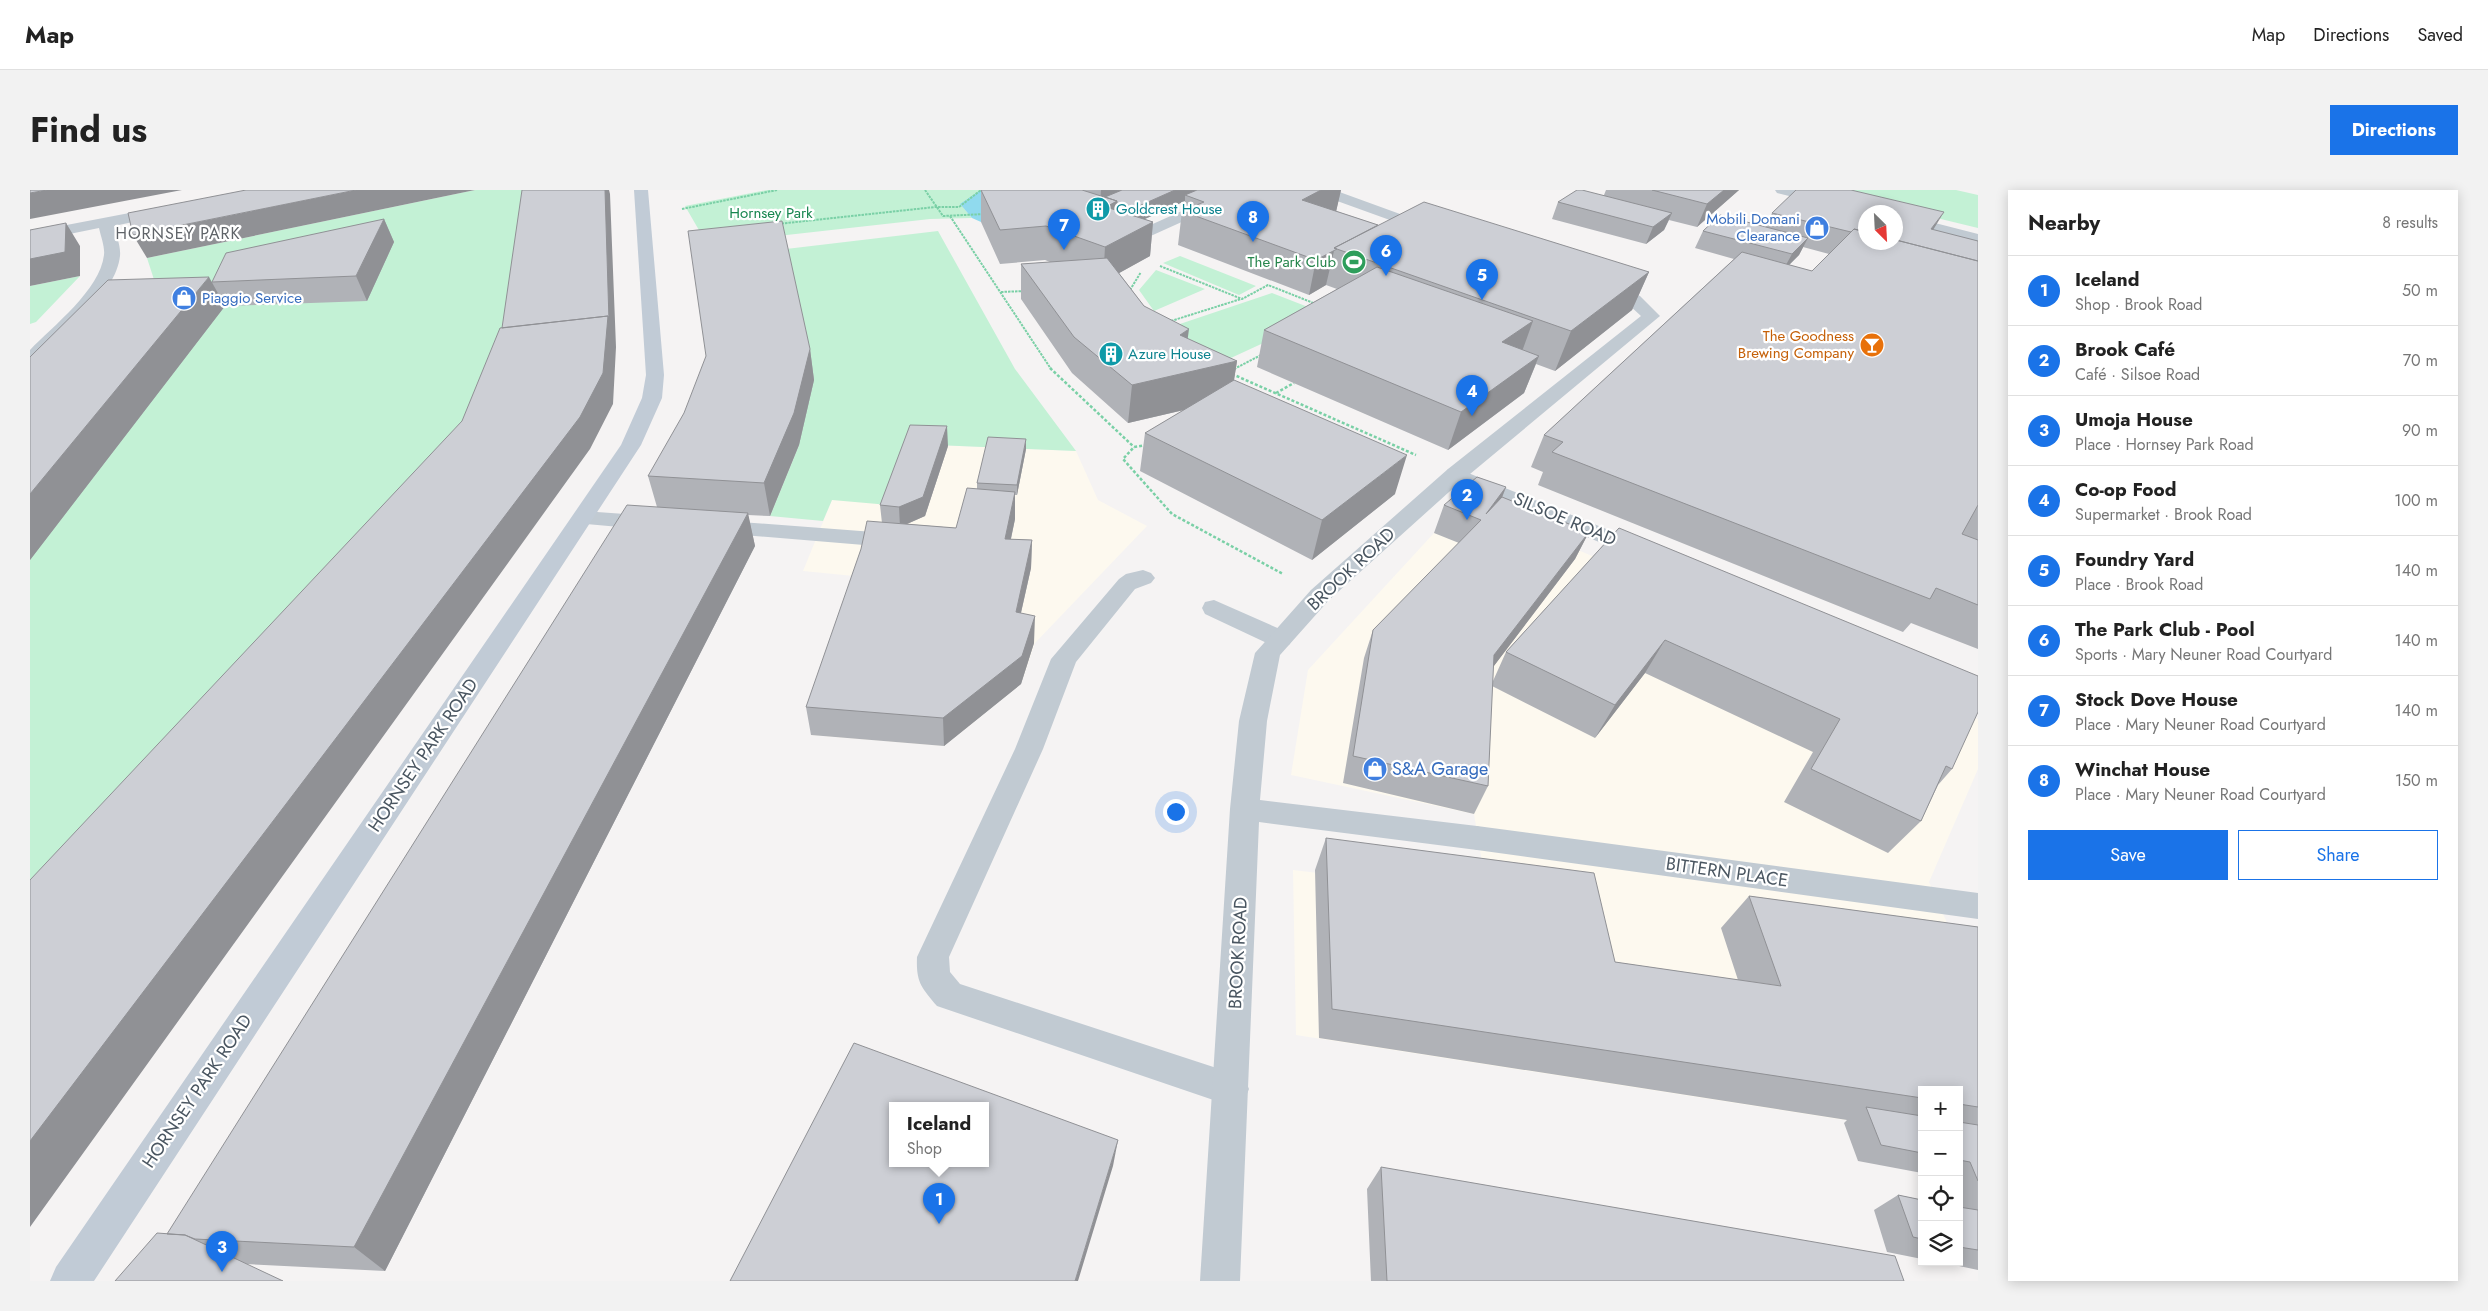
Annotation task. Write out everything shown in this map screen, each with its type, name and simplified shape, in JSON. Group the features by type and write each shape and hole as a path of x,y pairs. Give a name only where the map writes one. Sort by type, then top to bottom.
{"main road":[{"name":"HORNSEY PARK ROAD","path":"70,1281 631,445 652,398 656,376 641,190"}],"street":[{"path":"1118,230 1138,236 1241,190"},
{"path":"1320,190 1441,233"},
{"path":"1782,190 1858,209"},
{"path":"30,237 181,208"},
{"path":"1903,220 1978,239"},
{"path":"30,360 103,282 110,269 113,254 105,222"},
{"name":"BROOK ROAD","path":"1220,1281 1245,809 1253,721 1268,653 1320,595 1456,474 1651,316 1634,300 1588,284"},
{"name":"SILSOE ROAD","path":"1456,474 1666,562"},
{"path":"583,518 906,541 923,539"},
{"path":"1143,578 1134,579 1127,584 1064,659 1029,749 933,957 933,976 949,995 1231,1089"},
{"path":"1214,608 1280,639"},
{"name":"BITTERN PLACE","path":"1245,809 1477,838 1978,906"}],"path":[{"path":"644,217 777,190"},
{"path":"925,190 943,216 988,214"},
{"path":"772,225 935,207 959,207 981,190"},
{"path":"950,216 1050,368 1134,447"},
{"path":"1153,263 1242,299"},
{"path":"1134,295 1130,288 1145,267"},
{"path":"1166,321 1175,322 1242,299 1268,285 1320,306"},
{"path":"1001,292 1028,291"},
{"path":"1271,349 1229,372 1424,459"},
{"path":"1276,393 1294,383"},
{"path":"1254,392 1263,387"},
{"path":"1311,416 1318,412"},
{"path":"1153,444 1134,447 1123,459 1172,514 1285,575"}],"shaded area":[{"path":"911,444 1076,451 1098,500 1147,526 1035,643 1021,684 944,746 811,735 864,577 803,571 832,500"},
{"path":"1495,515 1978,719 1978,769 1929,882 1978,993 1960,1086 1918,1086 1918,1131 1296,1035 1293,870 1487,893 1474,814 1291,775 1308,670 1434,533"}],"green space":[{"path":"475,190 524,190 531,201 475,453 30,952 30,560 159,295 147,258"},
{"name":"Hornsey Park","path":"767,190 986,190 961,205 972,218 930,219 707,244 685,206"},
{"path":"1821,190 1956,190 1978,195 1978,228 1903,210 1903,205 1883,205"},
{"path":"938,231 1015,369 1076,451 912,444 889,505 832,500 823,521 770,516 799,445 786,249"},
{"path":"1180,256 1256,286 1239,295 1163,263"},
{"path":"1156,270 1205,289 1154,311 1139,290"},
{"path":"80,276 36,322 30,324 30,286"},
{"path":"1272,293 1326,314 1220,363 1171,327"}],"water":[{"path":"981,190 1021,190 981,222 972,218 960,204"}],"building":[{"path":"30,190 47,190 30,193"},
{"path":"246,190 356,190 133,235 128,213"},
{"path":"522,190 605,190 609,321 608,316 502,328"},
{"path":"981,190 1082,190 1117,201 1106,207 1153,222 1105,247 1046,226 1000,230"},
{"path":"1122,190 1175,190 1130,210 1117,205 1117,201 1105,197"},
{"path":"1197,190 1321,190 1302,200 1378,225 1334,248 1337,249 1316,260 1182,211 1204,202 1185,195"},
{"path":"1577,190 1672,213 1653,227 1558,202"},
{"path":"1652,190 1724,190 1707,204"},
{"path":"1796,190 1851,190 1944,212 1931,229 1978,241 1978,261 1903,242 1903,205 1858,205 1858,230 1854,229 1851,232 1772,213"},
{"path":"1424,202 1649,272 1571,331 1334,248"},
{"path":"1720,215 1808,238 1792,254 1703,231"},
{"path":"384,219 356,276 212,282 226,253"},
{"path":"782,221 810,349 794,413 764,483 648,476 684,413 706,356 688,231"},
{"path":"66,223 65,252 30,259 30,230"},
{"path":"1854,229 1858,230 1858,250 1903,250 1903,242 1978,261 1978,505 1962,534 1978,540 1978,605 1936,588 1930,599 1552,452 1563,442 1544,435 1742,252 1812,271"},
{"path":"1107,258 1144,306 1189,329 1180,335 1237,361 1132,385 1074,337 1021,264"},
{"path":"1377,267 1533,321 1502,342 1539,356 1461,412 1264,330"},
{"path":"209,277 30,494 30,357 108,280"},
{"path":"608,316 603,373 580,417 30,1141 30,880 462,421 500,328"},
{"path":"1234,380 1407,455 1322,520 1145,433"},
{"path":"910,425 947,426 923,497 899,507 880,505"},
{"path":"988,437 1026,439 1017,485 977,483"},
{"path":"1477,477 1506,487 1486,514 1502,497 1589,532 1494,655 1488,786 1353,756 1373,630 1481,520 1444,505"},
{"path":"967,488 1015,492 1005,539 1032,540 1016,612 1035,616 1022,656 943,718 806,707 861,549 867,521 956,528"},
{"path":"627,505 748,513 354,1247 195,1239 185,1235 167,1234"},
{"path":"1619,528 1978,676 1978,712 1952,769 1946,766 1921,821 1811,769 1840,719 1665,640 1615,705 1506,652"},
{"path":"1326,838 1594,873 1615,962 1781,986 1749,896 1978,927 1978,1107 1963,1105 1963,1086 1918,1086 1918,1097 1332,1009"},
{"path":"854,1043 1118,1140 1075,1281 730,1281"},
{"path":"1866,1107 1918,1115 1918,1152 1881,1145"},
{"path":"1963,1123 1978,1125 1978,1181 1970,1162 1963,1161"},
{"path":"1381,1167 1895,1256 1904,1281 1387,1281"},
{"path":"1898,1195 1918,1199 1918,1238 1913,1237"},
{"path":"1963,1208 1978,1210 1978,1250 1963,1248"},
{"path":"157,1233 185,1235 283,1281 115,1281"}],"place":[{"name":"Goldcrest House","path":"1098,209"},
{"name":"Mobili Domani Clearance","path":"1817,228"},
{"name":"Winchat House","path":"1253,242"},
{"name":"Stock Dove House","path":"1064,250"},
{"name":"The Park Club","path":"1354,262"},
{"name":"The Park Club - Pool","path":"1386,276"},
{"name":"Piaggio Service","path":"184,298"},
{"name":"Foundry Yard","path":"1482,300"},
{"name":"The Goodness Brewing Company","path":"1872,345"},
{"name":"Azure House","path":"1111,354"},
{"name":"Co-op Food","path":"1472,416"},
{"name":"Brook Café","path":"1467,520"},
{"name":"S&A Garage","path":"1375,769"},
{"name":"Iceland","path":"939,1224"},
{"name":"Umoja House","path":"222,1272"}],"district":[{"name":"HORNSEY PARK","path":"178,233"}]}
